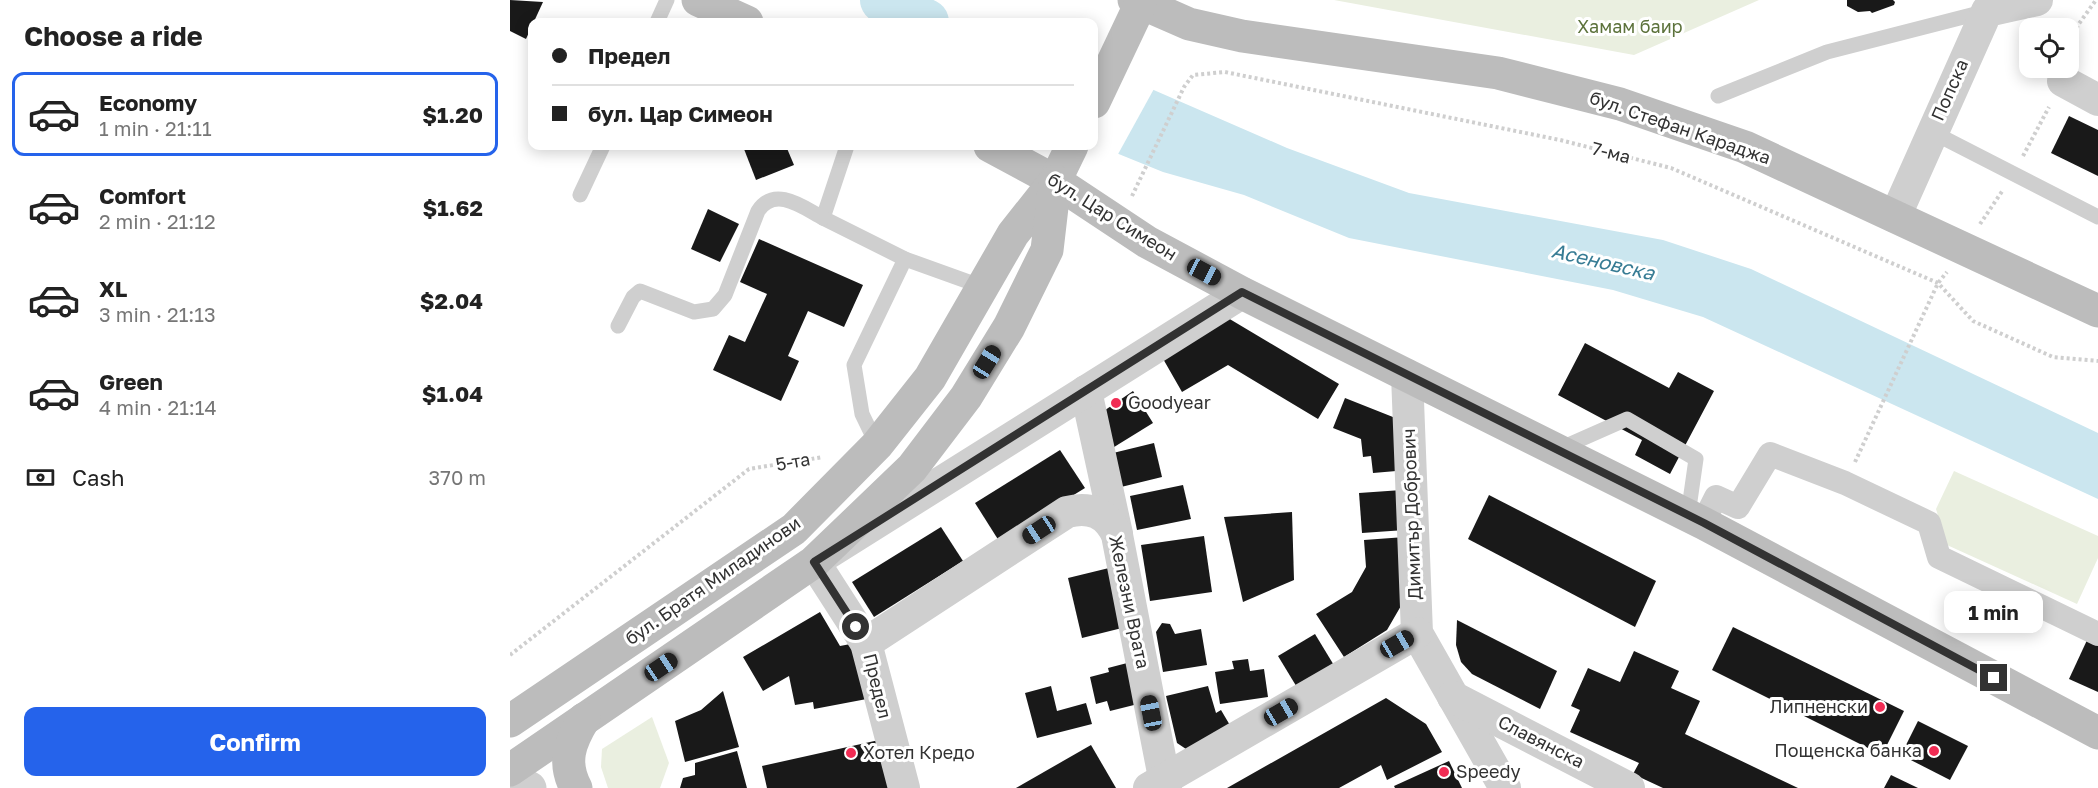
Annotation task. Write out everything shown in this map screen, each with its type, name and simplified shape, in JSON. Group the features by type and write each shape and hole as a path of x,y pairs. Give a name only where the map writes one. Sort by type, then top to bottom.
{"main road":[{"path":"698,0 738,18"},
{"path":"1098,94 1122,45 1137,2"},
{"name":"бул. Стефан Караджа","path":"1137,2 1189,24 1242,36 1498,73 1620,104 1745,147 2098,311"},
{"name":"бул. Цар Симеон","path":"997,150 1055,181 1147,242 1242,292 1696,519 2098,733"},
{"name":"бул. Братя Миладинови","path":"510,721 794,529 877,445 930,378 1013,234 1055,181 1070,150"},
{"name":"бул. Братя Миладинови","path":"510,770 814,562 912,468 966,397 1009,327 1047,250 1055,181"},
{"path":"576,788 570,775 569,750 571,740 584,719"}],"street":[{"path":"1986,10 2037,0"},
{"name":"Попска","path":"1895,217 1986,10"},
{"path":"2077,78 2098,100"},
{"name":"бул. Братя Миладинови","path":"814,562 1242,292"},
{"name":"Димитър Добрович","path":"1407,375 1417,633"},
{"path":"1086,391 1117,535"},
{"path":"1696,519 1716,497 1738,507 1770,454 1845,483 1929,523 1939,557 2098,634"},
{"name":"Железни Врата","path":"866,643 1067,512 1076,509 1096,512 1112,525 1117,535 1160,785"},
{"name":"Предел","path":"814,562 866,643 904,788"},
{"path":"1160,785 1417,633 1505,788"},
{"name":"Славянска","path":"1453,697 1629,788"},
{"path":"510,777 530,788"}],"lane":[{"path":"659,18 667,0"},
{"path":"1718,96 1827,52 1986,10"},
{"path":"1932,132 2098,217"},
{"path":"580,195 601,150"},
{"path":"823,218 846,150"},
{"path":"618,326 633,297 640,291 694,312 704,312 720,303 758,211 767,201 781,198 905,259 983,287"},
{"path":"877,445 862,414 854,365 905,259"},
{"path":"1557,450 1627,419 1696,459 1696,519"}],"path":[{"path":"2079,24 2096,0"},
{"name":"7-ма","path":"1144,174 1184,87 1193,75 1225,72 1560,140 1671,168 1938,283 1973,321 2053,357 2098,361"},
{"path":"1845,483 1938,283"},
{"name":"5-та","path":"510,655 749,470 825,456"}],"green space":[{"name":"Хамам баир","path":"1334,0 1759,0 1634,55"},
{"path":"1954,471 2098,536 2098,558 2077,604 1947,545 1936,509"},
{"path":"652,717 669,763 660,788 608,788 601,767 602,749"}],"water":[{"path":"1098,66 1287,148 1409,193 1663,240 1751,269 2098,433 2098,499 1703,317 1613,290 1349,238 1244,195 1163,172 1098,146"}],"pier":[{"path":"1098,63 1155,87 1117,156 1098,146"}],"building":[{"path":"510,0 543,2 536,18 528,18 526,39 510,31"},
{"path":"1847,0 1893,0 1895,2 1894,5 1872,13 1870,11 1858,12 1847,6"},
{"path":"2069,116 2098,130 2098,176 2051,153"},
{"path":"744,150 788,150 794,165 756,180"},
{"path":"708,209 739,224 720,262 691,249"},
{"path":"759,239 863,285 844,327 808,311 788,356 799,361 781,401 713,370 729,335 745,342 767,294 740,282"},
{"path":"1228,318 1339,384 1318,419 1228,365 1182,392 1162,357"},
{"path":"1585,343 1669,388 1678,372 1714,391 1670,474 1635,455 1642,440 1558,395"},
{"path":"1133,391 1153,423 1106,452 1095,417"},
{"path":"1345,398 1403,421 1408,470 1373,473 1371,456 1363,457 1361,439 1333,428"},
{"path":"1154,443 1162,477 1121,487 1113,453"},
{"path":"1060,450 1085,488 999,541 975,503"},
{"path":"1183,485 1191,519 1137,530 1130,496"},
{"path":"1402,490 1405,530 1362,533 1359,493"},
{"path":"1489,495 1656,581 1635,627 1468,539"},
{"path":"1292,512 1294,580 1243,602 1224,517"},
{"path":"941,527 963,561 874,617 852,582"},
{"path":"1204,536 1212,592 1150,601 1141,545"},
{"path":"1405,537 1409,592 1387,630 1344,657 1316,614 1352,592 1366,567 1364,540"},
{"path":"1109,568 1122,628 1082,638 1068,578"},
{"path":"820,612 840,646 861,642 872,698 814,709 813,702 795,705 789,676 763,691 743,657"},
{"path":"1457,620 1557,671 1540,709 1472,674 1461,662 1456,645"},
{"path":"1162,623 1170,624 1175,634 1201,629 1207,665 1163,672 1156,632"},
{"path":"1733,627 1904,711 1882,755 1712,670"},
{"path":"1315,634 1335,667 1298,689 1278,656"},
{"path":"2088,638 2098,643 2098,692 2069,679"},
{"path":"1634,651 1679,671 1671,688 1700,701 1685,734 1798,788 1663,788 1633,774 1639,763 1570,732 1580,710 1571,706 1588,668 1620,682"},
{"path":"1248,659 1250,671 1264,669 1268,697 1220,704 1215,672 1234,669 1232,661"},
{"path":"1131,662 1142,703 1110,711 1107,701 1096,704 1090,677 1109,672 1108,668"},
{"path":"1051,686 1057,711 1086,703 1092,724 1037,738 1025,693"},
{"path":"1208,686 1216,713 1221,710 1231,727 1189,751 1177,743 1166,696"},
{"path":"723,691 739,747 685,762 675,721 701,710"},
{"path":"1386,698 1426,724 1442,752 1387,780 1381,765 1339,788 1227,788"},
{"name":"Пощенска банка","path":"1918,721 1968,746 1950,780 1901,755"},
{"name":"Хотел Кредо","path":"879,740 890,788 767,788 762,766"},
{"path":"1091,745 1116,788 1016,788"},
{"path":"737,751 747,788 680,788 683,778 695,775 695,763"},
{"path":"1449,761 1462,788 1395,788 1394,786"},
{"path":"1891,775 1918,788 1884,788"}],"waterway":[{"name":"Асеновска","path":"883,0 918,18"}],"place":[{"name":"Goodyear","path":"1116,403"},
{"name":"Липненски","path":"1880,707"},
{"name":"Пощенска банка","path":"1934,751"},
{"name":"Хотел Кредо","path":"851,753"},
{"name":"Speedy","path":"1444,772"}],"route":[{"path":"856,627 814,562 1242,292 1704,523 1994,678"}]}
